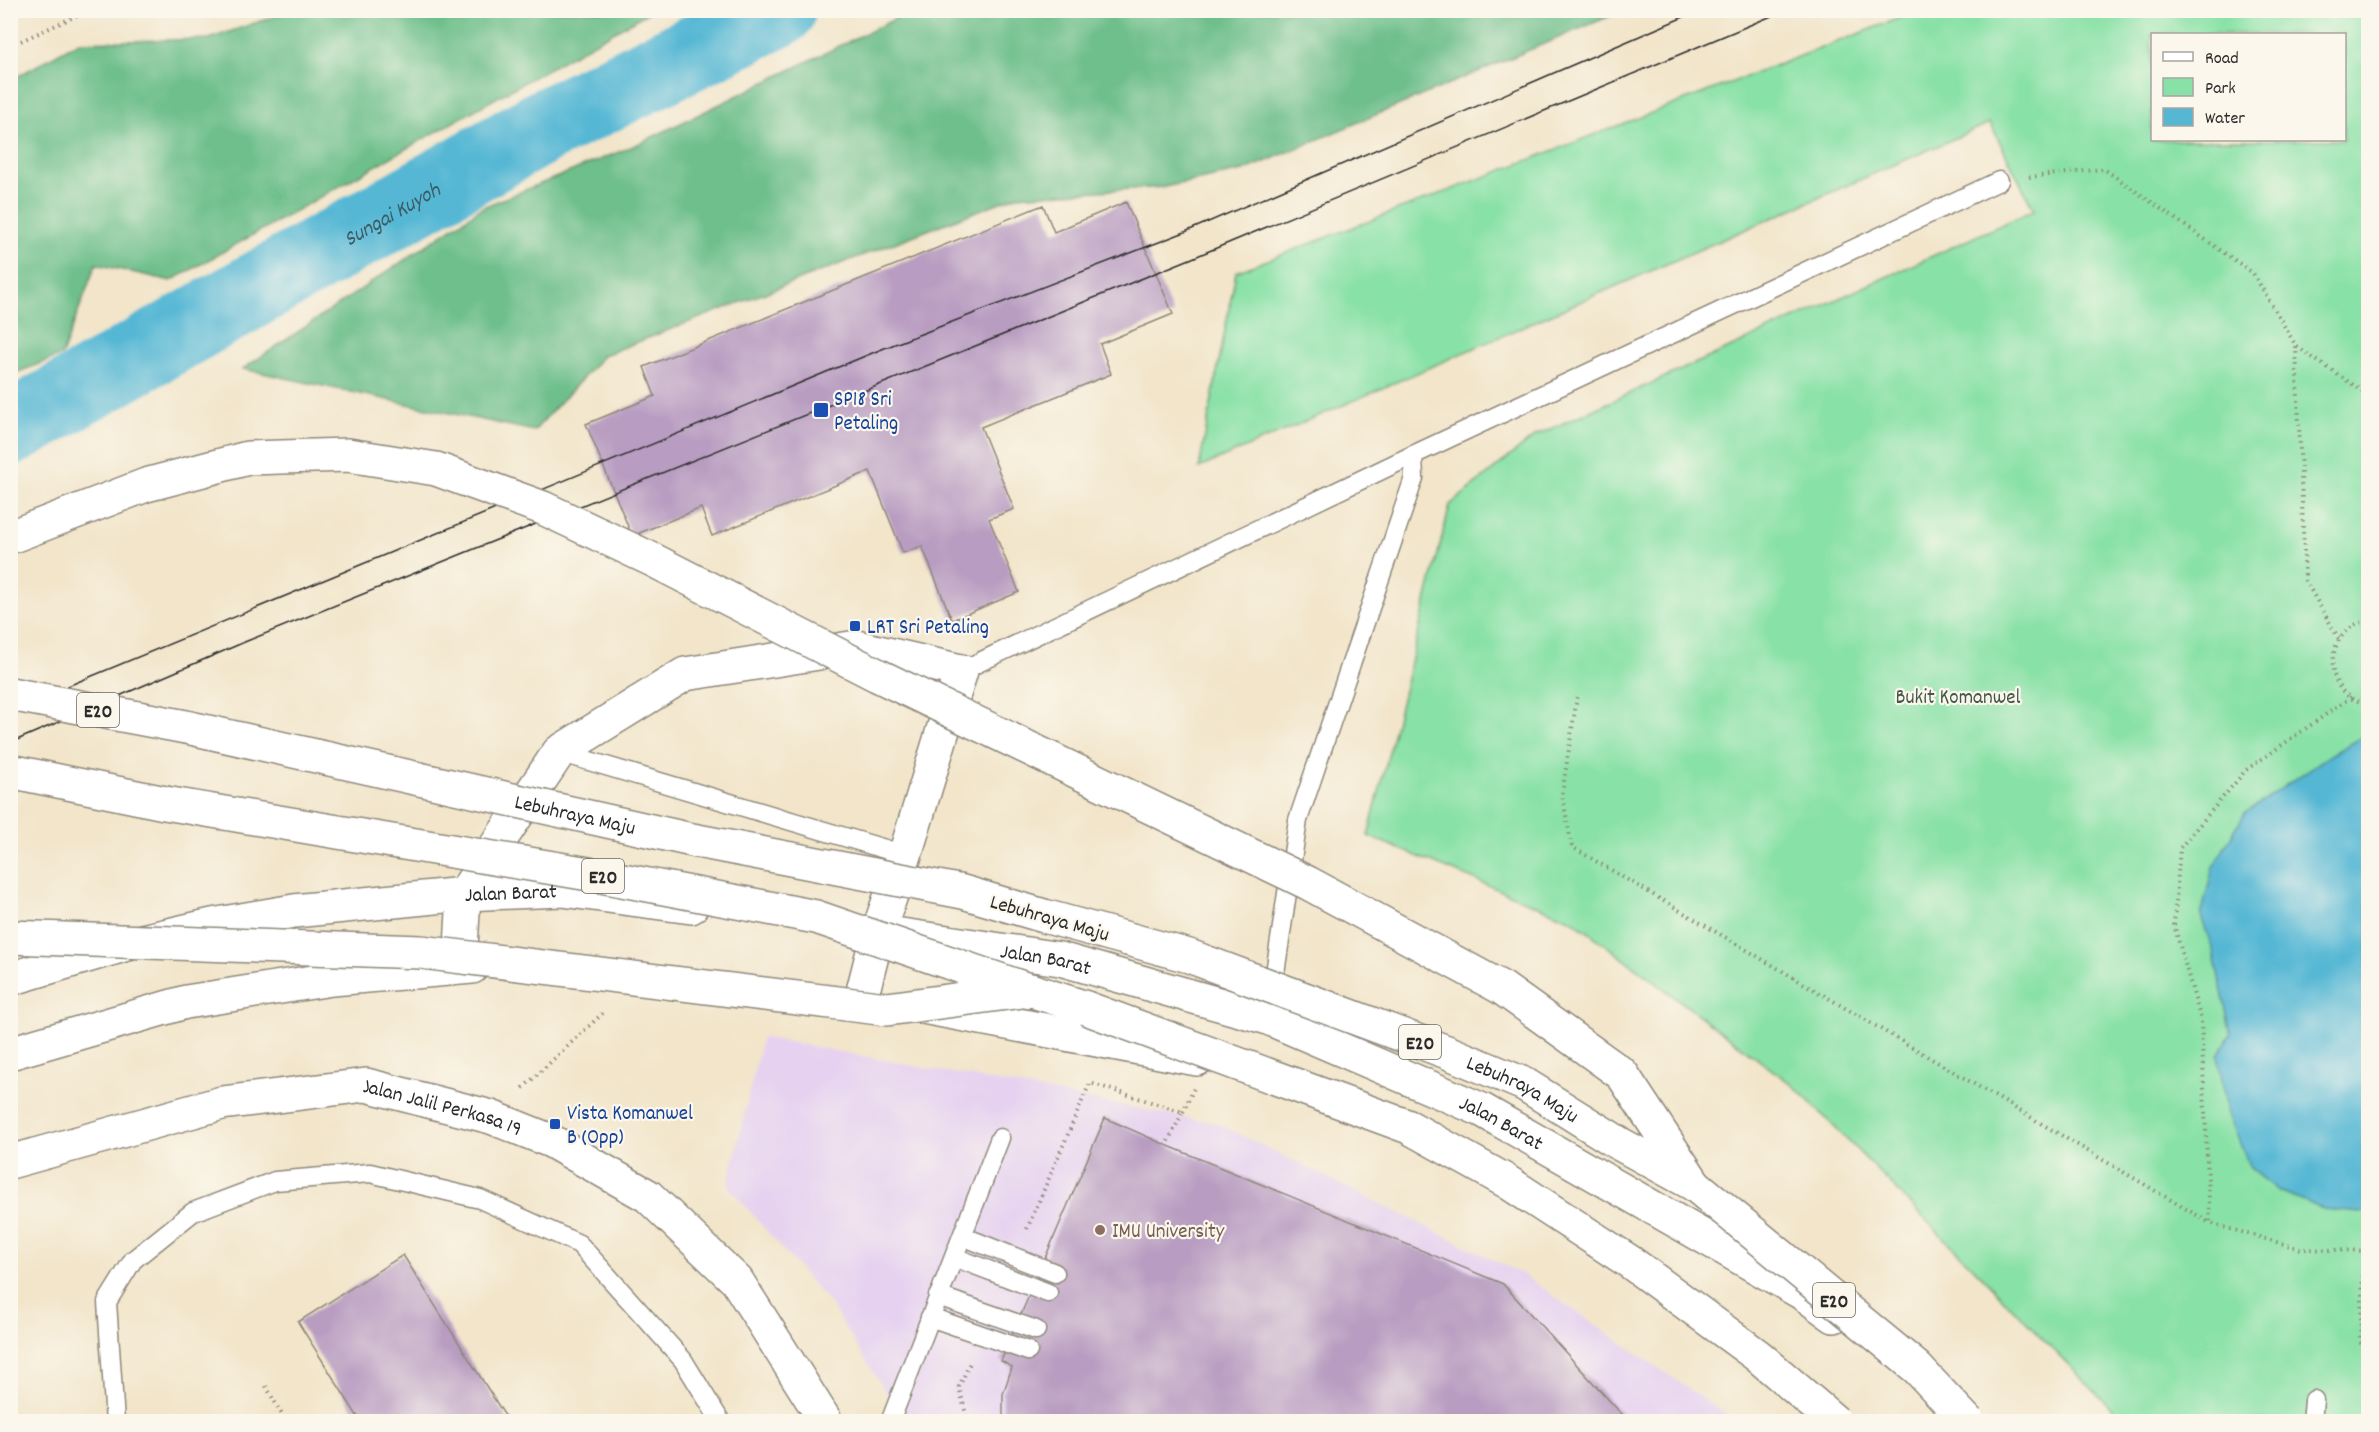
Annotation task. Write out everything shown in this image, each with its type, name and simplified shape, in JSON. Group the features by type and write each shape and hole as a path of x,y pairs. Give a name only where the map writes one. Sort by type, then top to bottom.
{"main road":[{"path":"10,537 146,485 248,458 348,455 436,469 543,508 653,560 877,675 1308,883 1502,988 1622,1074 1695,1185"},
{"path":"460,966 464,894 559,752 685,674 857,647 961,671 905,855 878,932 862,995"},
{"name":"Lebuhraya Maju","path":"10,694 186,727 692,840 963,892 1189,956 1447,1052 1524,1084 1620,1143 1695,1185 1917,1368 1968,1422"},
{"name":"E20","path":"10,771 165,803 601,876 816,917 1086,1008 1409,1127 1506,1181 1630,1262 1845,1420"},
{"name":"Jalan Barat","path":"10,979 124,945 212,925 294,911 464,894 562,890 1060,958 1268,1018 1482,1110 1804,1294 1965,1409 1978,1422"},
{"path":"10,937 421,952 887,1009 1030,990"},
{"path":"10,1053 186,1002 332,979 460,966 644,975 862,995 1192,1058 1366,1124 1489,1174 1707,1308 1845,1420"},
{"name":"Jalan Jalil Perkasa 19","path":"10,1162 222,1103 366,1085 491,1118 551,1141 648,1196 737,1281 826,1422"}],"lane":[{"path":"961,671 1413,454 1999,181"},
{"path":"1268,1018 1298,819 1414,478 1413,454"},
{"path":"559,752 905,855"},
{"path":"890,1422 1000,1138"},
{"path":"115,1422 107,1302 133,1260 193,1212 275,1181 370,1173 480,1199 579,1244 684,1360 721,1422"},
{"path":"962,1236 1055,1273"},
{"path":"954,1257 1048,1293"},
{"path":"938,1296 1036,1330"},
{"path":"930,1317 1028,1351"},
{"path":"2312,1422 2314,1400"}],"path":[{"path":"10,46 88,10"},
{"path":"1999,181 2104,169 2253,273 2296,346 2368,395"},
{"path":"2296,346 2305,580 2339,639"},
{"path":"2368,621 2349,628 2339,639 2333,651 2332,664 2334,676 2341,688 2350,697 2368,703"},
{"path":"1576,697 1562,794 1572,847 2210,1223 2301,1249 2366,1251 2360,1341 2368,1355"},
{"path":"2210,1223 2201,1020 2174,925 2180,848 2246,770 2350,697"},
{"path":"491,1118 644,975"},
{"path":"1090,1083 1183,1112 1166,1145"},
{"path":"266,1386 286,1422"}],"shaded area":[{"name":"IMU University","path":"762,1037 1219,1124 1522,1274 1735,1421 904,1421 830,1304 728,1186"}],"green space":[{"path":"289,11 651,11 171,281 96,264 62,355 11,375 11,80 79,42 209,39"},
{"path":"911,11 1622,11 1243,171 1164,187 1016,196 604,355 534,431 243,369 483,207 636,145"},
{"name":"Bukit Komanwel","path":"1918,11 2368,11 2368,1421 2121,1421 2111,1408 1795,1087 1572,920 1368,836 1450,505 1535,436 2034,210 1990,123 1199,468 1236,272"}],"water":[{"path":"2368,734 2368,1210 2361,1213 2323,1209 2277,1190 2250,1168 2227,1111 2218,1056 2231,1033 2213,950 2201,916 2213,867 2245,813 2332,754"}],"building":[{"name":"SP18 Sri Petaling","path":"1126,202 1173,314 1100,344 1111,374 981,427 1014,509 989,519 1019,592 952,620 922,546 903,553 870,471 712,536 701,508 632,536 586,424 655,396 644,367 1043,205 1054,232"},
{"path":"1105,1118 1503,1284 1629,1422 1003,1422 1003,1394 1012,1367 1001,1361"},
{"path":"403,1255 509,1422 361,1422 298,1322"}],"waterway":[{"name":"Sungai Kuyoh","path":"10,429 546,125 779,10"}],"tram line":[{"path":"10,710 882,349 1185,232 1700,10"},
{"path":"10,743 247,641 1190,259 1786,10"}],"place":[{"name":"SP18 Sri Petaling","path":"821,410"},
{"name":"LRT Sri Petaling","path":"855,626"},
{"name":"Vista Komanwel B (Opp)","path":"555,1124"},
{"name":"IMU University","path":"1100,1230"}]}
